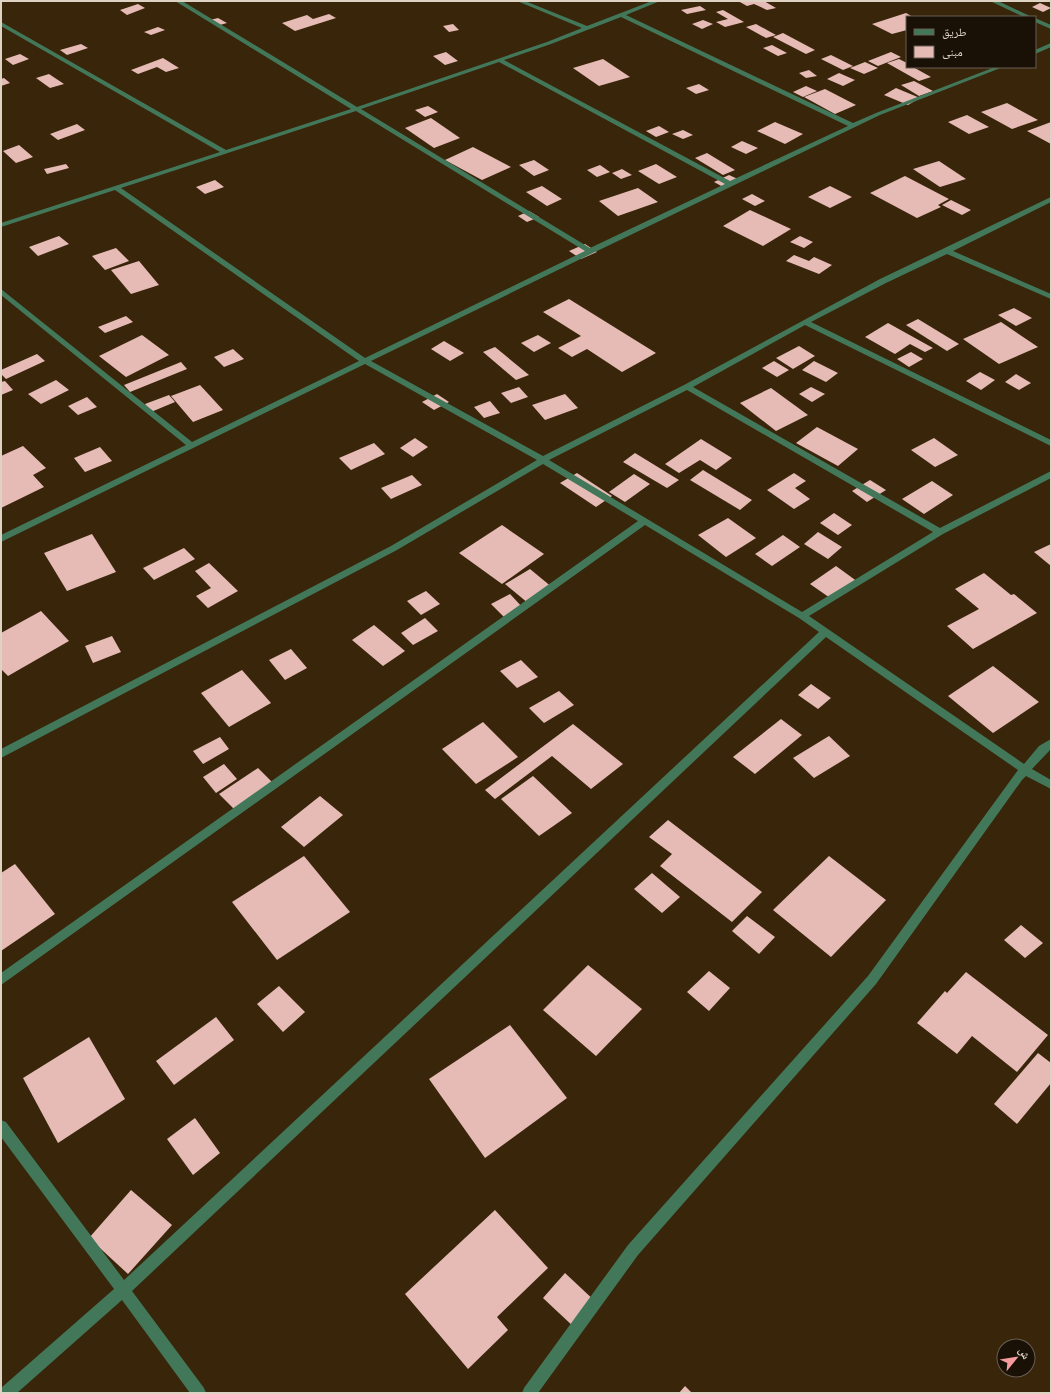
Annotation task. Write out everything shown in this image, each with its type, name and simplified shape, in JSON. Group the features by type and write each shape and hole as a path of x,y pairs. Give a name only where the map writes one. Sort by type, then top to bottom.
{"street":[{"path":"178,1 590,251"},
{"path":"520,1 587,28"},
{"path":"1,225 499,60 657,1"},
{"path":"993,1 1027,16"},
{"path":"621,15 854,126"},
{"path":"1036,20 1051,27"},
{"path":"1,24 224,152"},
{"path":"1038,51 1051,45"},
{"path":"1038,51 1051,55"},
{"path":"499,60 730,184"},
{"path":"2,538 590,251 878,114 997,68"},
{"path":"116,188 365,361 543,460 802,616 1025,770 1051,785"},
{"path":"1,754 394,548 543,460 687,387 883,281 1051,199"},
{"path":"947,251 1051,297"},
{"path":"1,291 192,446"},
{"path":"805,322 1051,443"},
{"path":"687,387 940,532"},
{"path":"802,616 940,532 1051,474"},
{"path":"1,980 645,522"},
{"path":"6,1393 123,1290 824,632"},
{"path":"529,1393 633,1250 872,980 1018,777 1043,749 1051,743"},
{"path":"1,1126 200,1393"}],"building":[{"path":"738,1 764,1 776,8 767,10 754,4 747,6"},
{"path":"1040,3 1051,8 1043,12 1032,7"},
{"path":"138,4 145,8 127,15 120,10"},
{"path":"700,6 706,10 687,14 681,10"},
{"path":"723,10 744,22 725,27 716,22 728,19 716,12"},
{"path":"906,13 911,16 906,16 906,30 892,34 872,24"},
{"path":"329,14 336,18 295,31 282,23 307,15 313,19"},
{"path":"218,18 227,23 220,25 210,20"},
{"path":"703,20 713,24 702,29 692,24"},
{"path":"453,24 459,30 449,32 443,26"},
{"path":"756,24 776,35 766,38 746,27"},
{"path":"158,27 165,30 151,35 144,32"},
{"path":"783,33 815,50 806,54 773,37"},
{"path":"81,44 88,48 67,55 60,50"},
{"path":"772,45 787,53 778,56 763,48"},
{"path":"446,52 458,61 445,65 433,56"},
{"path":"891,52 901,57 878,66 868,61"},
{"path":"20,54 29,59 13,65 5,59"},
{"path":"831,55 853,66 843,70 821,59"},
{"path":"163,58 179,68 166,72 157,67 138,74 131,70"},
{"path":"603,59 630,77 599,86 573,68"},
{"path":"899,59 906,62 906,68 915,68 931,77 919,81 887,63"},
{"path":"865,62 878,68 864,74 850,68"},
{"path":"809,70 817,76 806,78 799,73"},
{"path":"839,73 855,80 843,86 827,79"},
{"path":"49,74 64,84 50,88 36,78"},
{"path":"4,78 10,83 1,86 1,79"},
{"path":"914,81 933,91 919,96 901,85"},
{"path":"699,84 709,90 696,94 686,88"},
{"path":"806,86 817,91 803,97 793,92"},
{"path":"896,88 920,98 908,105 884,95"},
{"path":"825,89 856,105 835,114 804,97"},
{"path":"1007,103 1038,120 1012,129 981,112"},
{"path":"428,106 438,112 425,117 415,110"},
{"path":"967,115 989,127 969,134 948,122"},
{"path":"431,118 460,138 434,148 405,128"},
{"path":"775,122 803,134 785,144 757,131"},
{"path":"1051,122 1051,144 1027,131"},
{"path":"77,124 85,130 58,140 50,134"},
{"path":"659,126 669,132 656,137 646,131"},
{"path":"683,130 693,135 683,139 672,134"},
{"path":"742,141 758,148 746,154 731,147"},
{"path":"19,145 33,157 16,163 3,151"},
{"path":"473,147 511,167 482,180 445,160"},
{"path":"707,153 735,170 723,175 695,158"},
{"path":"534,160 549,170 534,176 519,165"},
{"path":"939,161 966,179 940,187 913,169"},
{"path":"66,164 69,168 47,174 44,169"},
{"path":"656,164 677,177 659,184 638,171"},
{"path":"600,165 610,172 597,177 587,170"},
{"path":"622,169 632,175 621,179 612,173"},
{"path":"729,175 740,180 725,188 714,182"},
{"path":"905,176 949,199 938,205 941,207 917,218 870,193"},
{"path":"215,180 224,187 205,194 196,187"},
{"path":"542,186 562,199 547,206 526,192"},
{"path":"830,186 852,197 830,208 808,197"},
{"path":"638,188 658,202 618,216 599,201"},
{"path":"752,194 765,201 755,206 742,199"},
{"path":"951,200 971,210 962,215 942,205"},
{"path":"750,210 791,229 763,246 723,226"},
{"path":"529,211 539,217 527,222 518,216"},
{"path":"59,236 69,244 38,256 29,247"},
{"path":"800,236 813,242 804,248 790,242"},
{"path":"585,244 597,252 581,259 569,251"},
{"path":"116,248 129,261 105,270 92,256"},
{"path":"794,255 809,261 814,257 832,265 819,274 786,261"},
{"path":"139,261 159,285 131,294 111,270"},
{"path":"569,299 656,353 622,372 587,349 572,357 558,348 581,336 543,312"},
{"path":"1014,308 1032,318 1016,326 998,315"},
{"path":"126,316 133,322 105,333 98,327"},
{"path":"918,319 959,344 947,351 906,325"},
{"path":"1001,322 1038,347 999,364 963,339"},
{"path":"888,323 933,348 925,352 910,344 895,354 865,337"},
{"path":"142,335 169,355 126,377 99,356"},
{"path":"538,335 551,343 534,352 521,343"},
{"path":"444,341 464,353 450,361 431,349"},
{"path":"799,346 815,356 793,369 776,358"},
{"path":"495,347 529,375 516,380 483,352"},
{"path":"233,349 244,359 224,367 214,357"},
{"path":"911,352 923,359 909,367 897,359"},
{"path":"37,354 45,361 6,379 1,374 1,370"},
{"path":"774,361 789,370 777,377 762,368"},
{"path":"814,361 838,373 826,382 802,370"},
{"path":"181,362 187,369 130,392 124,385"},
{"path":"980,372 995,380 981,390 966,381"},
{"path":"1016,374 1031,383 1019,390 1005,382"},
{"path":"56,380 69,390 41,404 28,394"},
{"path":"5,381 13,390 1,395 1,382"},
{"path":"200,385 223,410 193,422 171,396"},
{"path":"519,387 528,397 511,403 501,393"},
{"path":"811,387 825,394 812,402 799,394"},
{"path":"771,388 808,415 776,431 740,403"},
{"path":"437,394 449,402 434,410 422,402"},
{"path":"565,394 578,408 545,420 532,405"},
{"path":"169,395 175,402 151,412 145,404"},
{"path":"87,397 97,407 78,415 68,406"},
{"path":"490,401 500,413 484,418 474,407"},
{"path":"817,427 858,449 838,466 796,443"},
{"path":"415,438 428,447 413,457 400,448"},
{"path":"934,438 958,455 935,467 911,450"},
{"path":"701,439 732,458 716,470 700,460 679,473 665,464"},
{"path":"374,443 385,454 351,470 339,458"},
{"path":"23,446 46,468 33,475 44,487 1,508 1,456"},
{"path":"100,447 112,461 85,472 74,458"},
{"path":"635,453 679,480 667,488 623,462"},
{"path":"703,470 752,500 740,510 690,480"},
{"path":"577,473 612,496 596,507 560,483"},
{"path":"794,473 806,481 795,488 810,499 794,509 767,490"},
{"path":"634,474 650,484 625,502 609,492"},
{"path":"412,475 422,485 391,499 381,488"},
{"path":"870,480 886,490 867,502 852,491"},
{"path":"932,481 953,495 924,514 902,499"},
{"path":"834,513 852,525 838,535 820,523"},
{"path":"728,518 756,538 726,557 698,535"},
{"path":"502,525 544,554 502,584 459,553"},
{"path":"818,532 842,547 828,559 804,544"},
{"path":"92,534 116,572 67,591 44,553"},
{"path":"783,535 800,547 772,566 755,554"},
{"path":"1051,544 1051,566 1034,552"},
{"path":"184,548 195,559 154,580 143,568"},
{"path":"209,563 238,591 208,608 196,596 211,588 195,571"},
{"path":"836,566 858,582 833,600 810,584"},
{"path":"530,569 553,588 528,603 505,584"},
{"path":"984,573 1011,595 1014,594 1037,613 973,649 947,626 979,609 955,589"},
{"path":"426,591 440,604 421,615 407,601"},
{"path":"510,594 524,609 505,618 491,604"},
{"path":"41,611 69,641 8,676 1,669 1,633"},
{"path":"425,618 438,631 413,645 401,633"},
{"path":"374,625 405,651 383,666 352,640"},
{"path":"112,636 121,652 93,663 85,646"},
{"path":"291,649 307,668 285,680 269,660"},
{"path":"521,660 538,677 517,688 500,671"},
{"path":"993,666 1039,702 993,733 948,696"},
{"path":"242,670 271,703 229,727 201,693"},
{"path":"811,684 831,698 818,709 798,695"},
{"path":"559,691 574,705 544,723 529,708"},
{"path":"781,719 802,735 755,774 733,757"},
{"path":"483,722 518,757 476,784 442,749"},
{"path":"573,724 623,764 591,789 552,756 495,799 485,790"},
{"path":"829,736 850,756 814,778 793,758"},
{"path":"220,737 229,749 203,764 193,751"},
{"path":"224,764 237,779 216,793 203,777"},
{"path":"258,768 274,784 235,810 219,794"},
{"path":"533,776 572,813 539,836 501,799"},
{"path":"320,796 343,815 304,847 281,827"},
{"path":"668,820 762,892 732,922 660,866 672,854 649,837"},
{"path":"304,856 350,912 277,960 232,902"},
{"path":"829,856 886,900 831,957 773,910"},
{"path":"15,864 55,914 1,951 1,873"},
{"path":"652,873 680,897 662,913 634,889"},
{"path":"747,916 775,937 759,954 732,931"},
{"path":"1021,925 1043,943 1025,958 1004,940"},
{"path":"588,965 642,1009 596,1056 543,1010"},
{"path":"709,971 730,988 709,1011 687,992"},
{"path":"966,972 1048,1035 1017,1072 972,1036 957,1054 917,1023 945,991 947,993"},
{"path":"279,986 305,1012 283,1032 257,1004"},
{"path":"216,1017 234,1040 174,1085 156,1061"},
{"path":"510,1025 567,1098 485,1158 429,1079"},
{"path":"89,1037 125,1099 58,1143 23,1078"},
{"path":"1038,1053 1051,1063 1051,1083 1017,1124 994,1104"},
{"path":"195,1118 220,1153 193,1175 167,1139"},
{"path":"131,1190 172,1225 128,1274 89,1238"},
{"path":"495,1210 548,1268 497,1317 508,1330 468,1369 405,1294"},
{"path":"565,1273 597,1303 576,1329 543,1298"},
{"path":"685,1386 692,1393 679,1393"}]}
